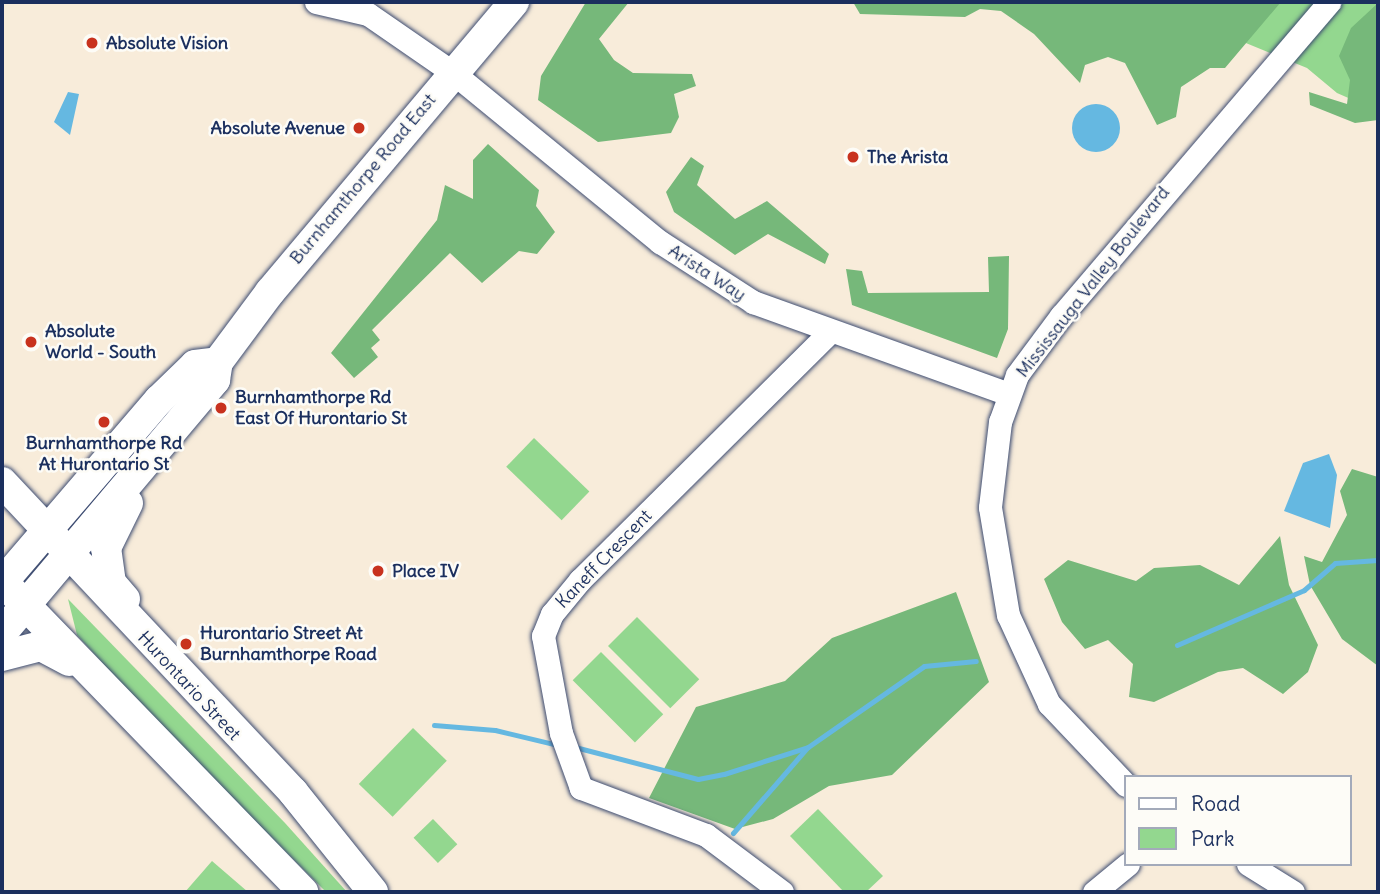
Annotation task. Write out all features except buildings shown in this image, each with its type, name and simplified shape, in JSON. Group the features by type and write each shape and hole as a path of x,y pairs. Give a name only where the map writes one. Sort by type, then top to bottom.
{"main road":[{"name":"Burnhamthorpe Road East","path":"2,633 215,380 218,362 452,72 514,2"},
{"path":"129,719 2,582 159,400 195,365 218,362"},
{"path":"175,428 164,459 114,522 107,569 111,583 218,701 222,724"},
{"name":"Hurontario Street","path":"2,482 222,724 293,792 373,892"},
{"path":"2,656 29,646 57,652 129,719 303,892"}],"street":[{"path":"316,2 368,15 452,72"},
{"name":"Mississauga Valley Boulevard","path":"1124,783 1049,704 1008,615 990,507 994,449 1008,394 1143,214 1329,2"},
{"name":"Arista Way","path":"452,72 698,269 753,302 829,333 1008,394"},
{"name":"Kaneff Crescent","path":"782,892 706,835 581,788 572,771 561,733 543,636 552,614 829,333"},
{"path":"1094,892 1126,866"},
{"path":"1251,866 1293,892"}],"green space":[{"path":"586,2 629,2 599,39 614,60 633,73 692,74 696,86 674,94 679,117 671,133 598,142 538,100 541,76"},
{"path":"853,2 1281,2 1225,68 1210,68 1181,87 1176,117 1157,125 1125,63 1108,57 1085,65 1080,83 1034,34 1001,11 980,9 965,17 860,14"},
{"path":"1146,2 1378,2 1378,111 1337,93 1307,68"},
{"path":"1378,3 1378,120 1355,123 1310,105 1309,92 1347,104 1350,80 1339,56 1351,28"},
{"path":"488,144 539,190 536,206 555,232 537,254 519,251 482,283 450,253 372,330 380,340 371,348 378,357 354,378 331,353 437,220 445,185 473,199 473,160"},
{"path":"691,157 704,166 697,185 735,219 767,201 829,254 825,264 768,234 735,255 674,212 666,192"},
{"path":"1009,256 1008,329 997,358 852,305 846,269 862,271 868,293 989,292 988,257"},
{"path":"534,438 589,491 562,520 506,467"},
{"path":"1352,469 1378,477 1378,666 1342,639 1310,585 1304,556 1322,562 1347,515 1340,491"},
{"path":"1280,536 1289,585 1318,645 1308,672 1283,694 1243,668 1218,672 1154,702 1129,697 1133,664 1108,640 1085,649 1062,622 1044,579 1068,560 1136,581 1154,568 1200,565 1239,585"},
{"path":"956,592 989,682 892,775 829,786 773,819 735,829 649,798 696,707 785,681 832,638"},
{"path":"68,599 285,823 347,892 326,892 159,725 77,635"},
{"path":"637,617 699,679 670,708 608,646"},
{"path":"601,652 663,714 635,743 573,680"},
{"path":"413,728 447,761 393,817 359,784"},
{"path":"818,809 883,876 866,892 844,892 790,836"},
{"path":"433,819 457,844 438,863 414,838"},
{"path":"212,861 248,892 185,892"}],"water":[{"path":"68,92 79,94 70,135 54,122"},
{"path":"1096,104 1113,111 1120,128 1113,145 1096,152 1079,145 1072,128 1079,111"},
{"path":"1329,454 1337,475 1330,528 1284,511 1303,463"}],"waterway":[{"path":"1177,645 1304,590 1335,563 1378,560"},
{"path":"571,746 698,779 724,774 808,747 924,666 976,661"},
{"path":"434,725 495,730 558,745"},
{"path":"733,833 807,748"}],"place":[{"name":"Absolute Vision","path":"92,43"},
{"name":"Absolute Avenue","path":"359,128"},
{"name":"The Arista","path":"853,157"},
{"name":"Absolute World - South","path":"31,342"},
{"name":"Burnhamthorpe Rd East Of Hurontario St","path":"221,408"},
{"name":"Burnhamthorpe Rd At Hurontario St","path":"104,422"},
{"name":"Place IV","path":"378,571"},
{"name":"Hurontario Street At Burnhamthorpe Road","path":"186,644"}]}
